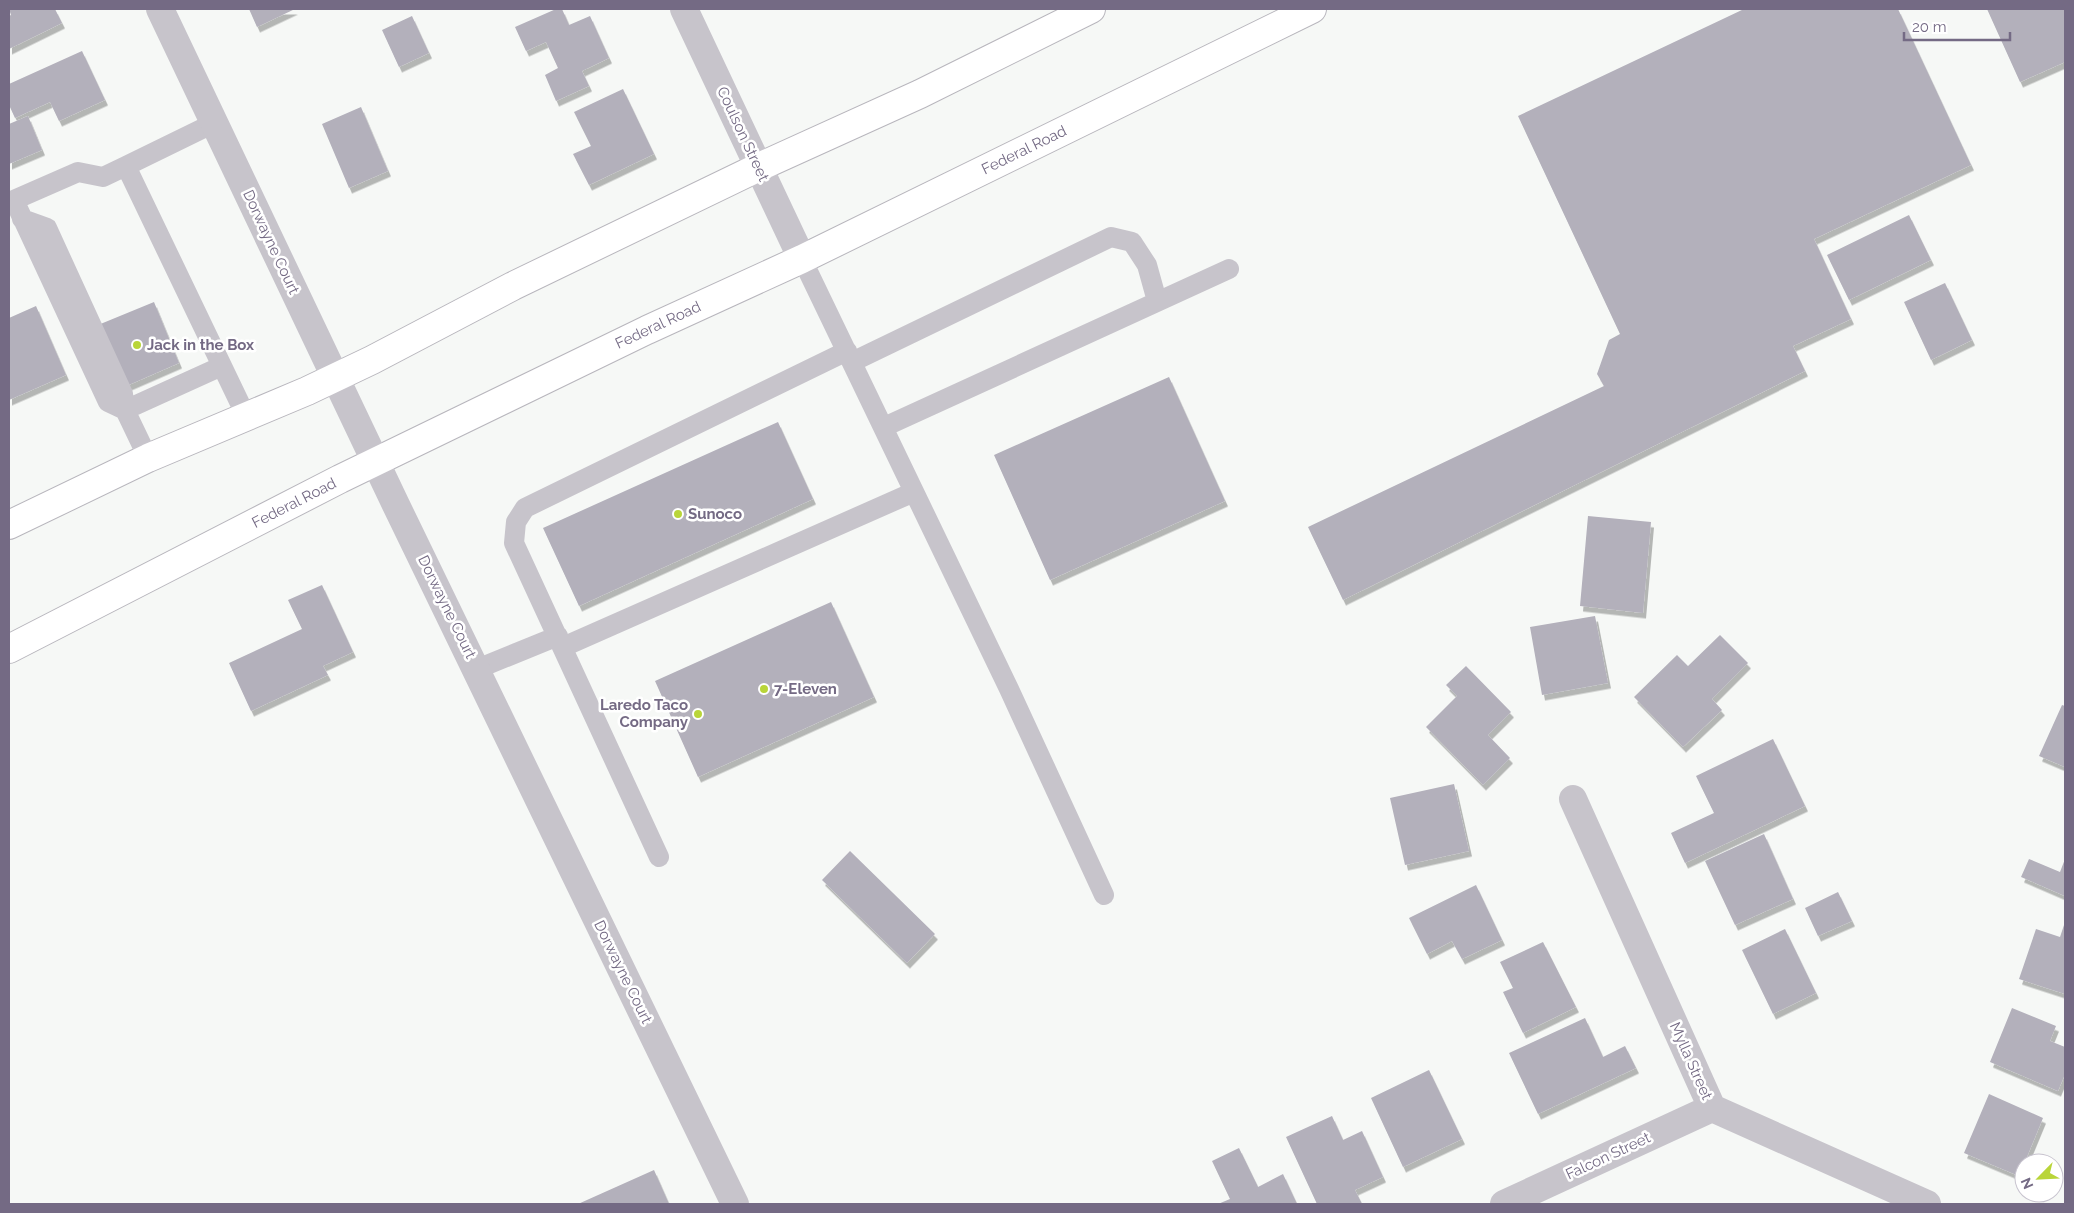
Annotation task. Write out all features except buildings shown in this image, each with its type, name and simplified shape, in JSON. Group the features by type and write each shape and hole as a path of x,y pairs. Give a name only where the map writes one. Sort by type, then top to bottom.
{"main road":[{"path":"9,525 148,458 335,378 513,286 759,167 920,94 1092,9"},
{"name":"Federal Road","path":"9,649 376,462 647,330 802,259 1312,9"}],"street":[{"name":"Dorwayne Court","path":"160,9 335,378 735,1204"},
{"name":"Coulson Street","path":"684,9 802,259"},
{"name":"Mylla Street","path":"1573,799 1712,1108 1928,1204"},
{"name":"Falcon Street","path":"1504,1204 1712,1108"}],"lane":[{"path":"148,458 125,410 108,402 14,200 78,172 103,177 214,123"},
{"path":"126,166 246,416"},
{"path":"659,857 561,641 514,543 516,522 525,508 849,357 1111,238 1132,242 1147,265 1157,301"},
{"path":"802,259 1009,689 1104,895"},
{"path":"884,427 1229,269"},
{"path":"125,410 222,366"},
{"path":"477,669 561,641 914,492"}],"place":[{"name":"Jack in the Box","path":"137,345"},
{"name":"Sunoco","path":"678,514"},
{"name":"7-Eleven","path":"764,689"},
{"name":"Laredo Taco Company","path":"698,714"}]}
